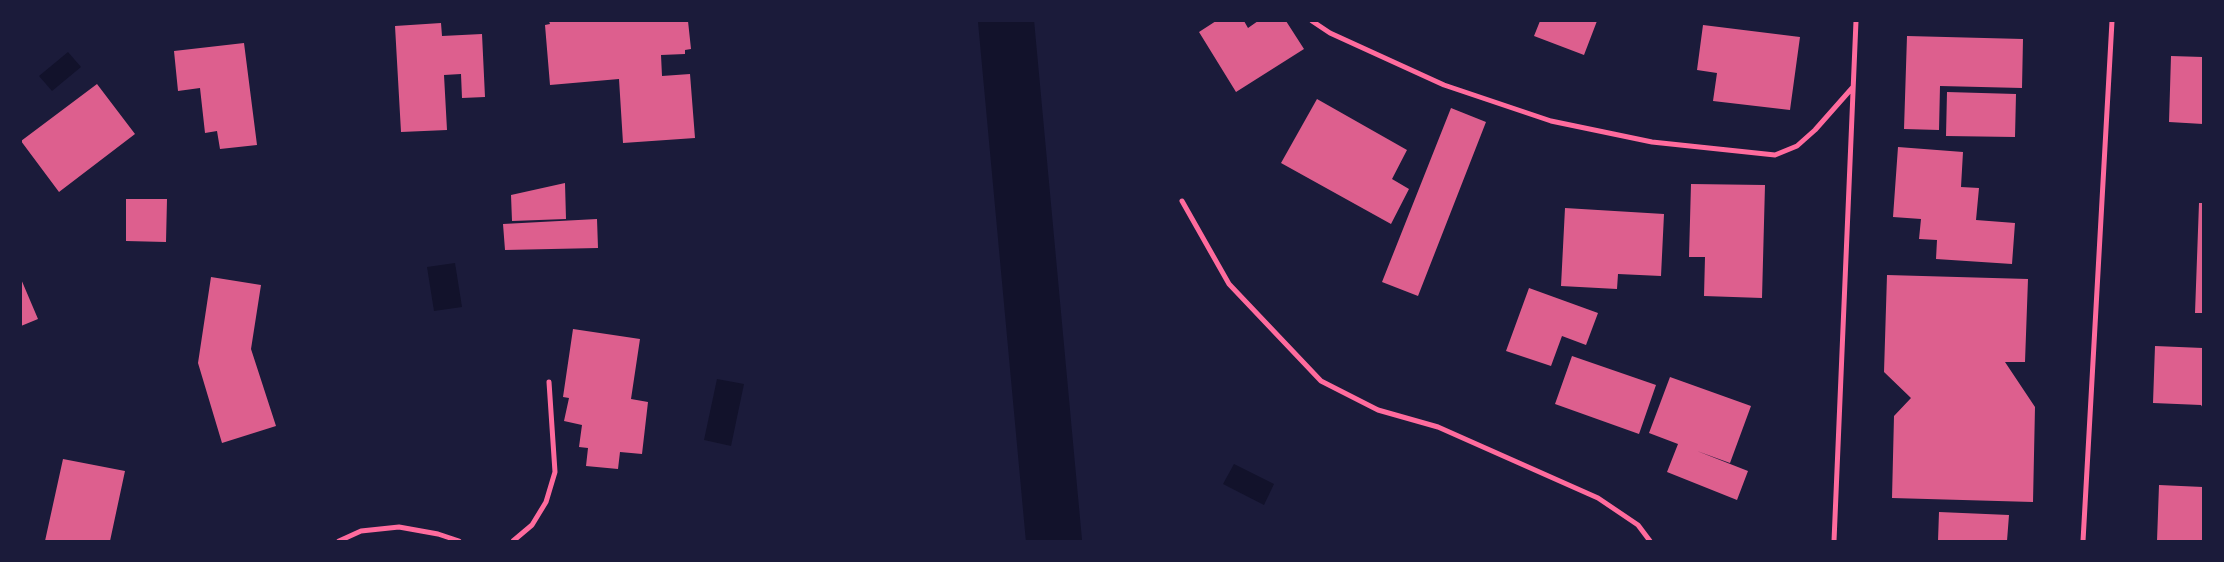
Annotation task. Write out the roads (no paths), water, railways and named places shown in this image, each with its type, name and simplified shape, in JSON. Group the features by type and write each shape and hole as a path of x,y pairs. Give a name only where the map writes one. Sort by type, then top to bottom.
{"street":[{"path":"1312,21 1330,33 1444,85 1551,121 1652,142 1775,155 1797,146 1815,130 1853,87"},
{"path":"1834,541 1856,21"},
{"path":"2083,541 2112,21"},
{"path":"1182,201 1229,284 1321,381 1378,410 1438,427 1598,498 1638,525 1650,541"},
{"path":"513,541 532,525 546,502 555,472 549,382"},
{"path":"339,541 361,531 399,527 438,534 459,541"}],"waterway":[{"path":"1006,21 1054,541"}]}
